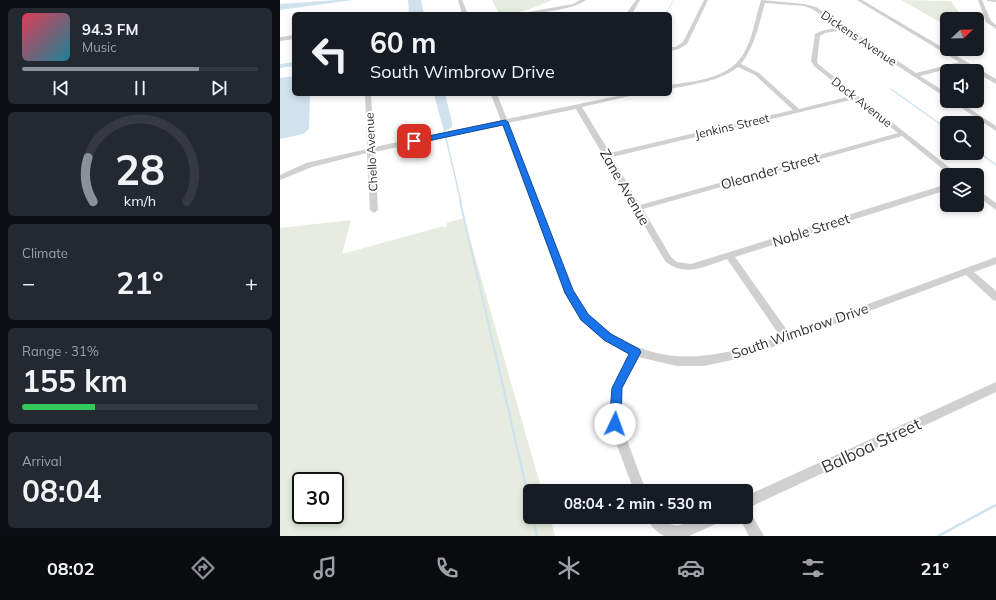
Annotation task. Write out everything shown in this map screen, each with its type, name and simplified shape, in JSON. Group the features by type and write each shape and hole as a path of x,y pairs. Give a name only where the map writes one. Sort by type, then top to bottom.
{"street":[{"path":"460,0 464,12"},
{"path":"532,12 574,5 584,0"},
{"path":"629,12 638,0"},
{"path":"672,49 677,48 685,43 706,0"},
{"path":"672,87 719,75 738,65 746,54 763,0"},
{"name":"Dickens Avenue","path":"763,0 804,5 814,8 940,91"},
{"path":"859,0 996,82"},
{"path":"980,0 989,22 996,27"},
{"path":"989,0 996,1"},
{"name":"Dock Avenue","path":"844,28 823,32 817,35 814,61 818,67 946,168"},
{"path":"280,39 292,37"},
{"path":"915,75 964,63"},
{"path":"738,65 757,74 798,111"},
{"name":"Chello Avenue","path":"368,96 374,210"},
{"name":"South Wimbrow Drive","path":"495,96 568,291 584,317 608,337 635,352 677,361 704,361 746,352 996,260"},
{"path":"280,178 309,165 372,150 626,96"},
{"name":"Jenkins Street","path":"608,156 856,97"},
{"name":"Zane Avenue","path":"578,106 668,259 675,265"},
{"path":"964,108 996,129"},
{"name":"Oleander Street","path":"638,208 903,134"},
{"name":"Noble Street","path":"675,265 690,267 730,256 940,189"},
{"path":"984,198 996,207"},
{"path":"730,256 787,338"},
{"path":"967,271 996,297"},
{"path":"635,352 617,388 615,424 637,484"},
{"name":"Balboa Street","path":"753,500 996,387"},
{"path":"659,524 665,530 683,532 700,524"},
{"path":"749,524 757,536"}],"shaded area":[{"path":"492,0 552,0 539,6 517,12 498,12"},
{"path":"901,0 951,1 959,12 940,12 940,22"},
{"path":"464,218 540,484 523,484 523,524 552,524 555,536 280,536 280,228 351,220 342,254 447,226 447,223"}],"water":[{"path":"353,0 280,10 280,4"},
{"path":"408,0 421,0 424,12 409,12"},
{"path":"292,76 292,96 310,96 309,129 303,134 280,139 280,78"},
{"path":"435,96 446,96 452,127 444,132"}],"waterway":[{"path":"666,12 674,0"},
{"path":"280,66 292,64"},
{"path":"891,89 940,124"},
{"path":"446,138 461,202"},
{"path":"984,156 996,165"},
{"path":"460,201 494,348"},
{"path":"494,347 525,484"},
{"path":"938,536 996,505"},
{"path":"534,524 537,536"}],"route":[{"path":"414,141 505,122 568,291 584,317 608,337 635,352 617,388 615,424"}]}
